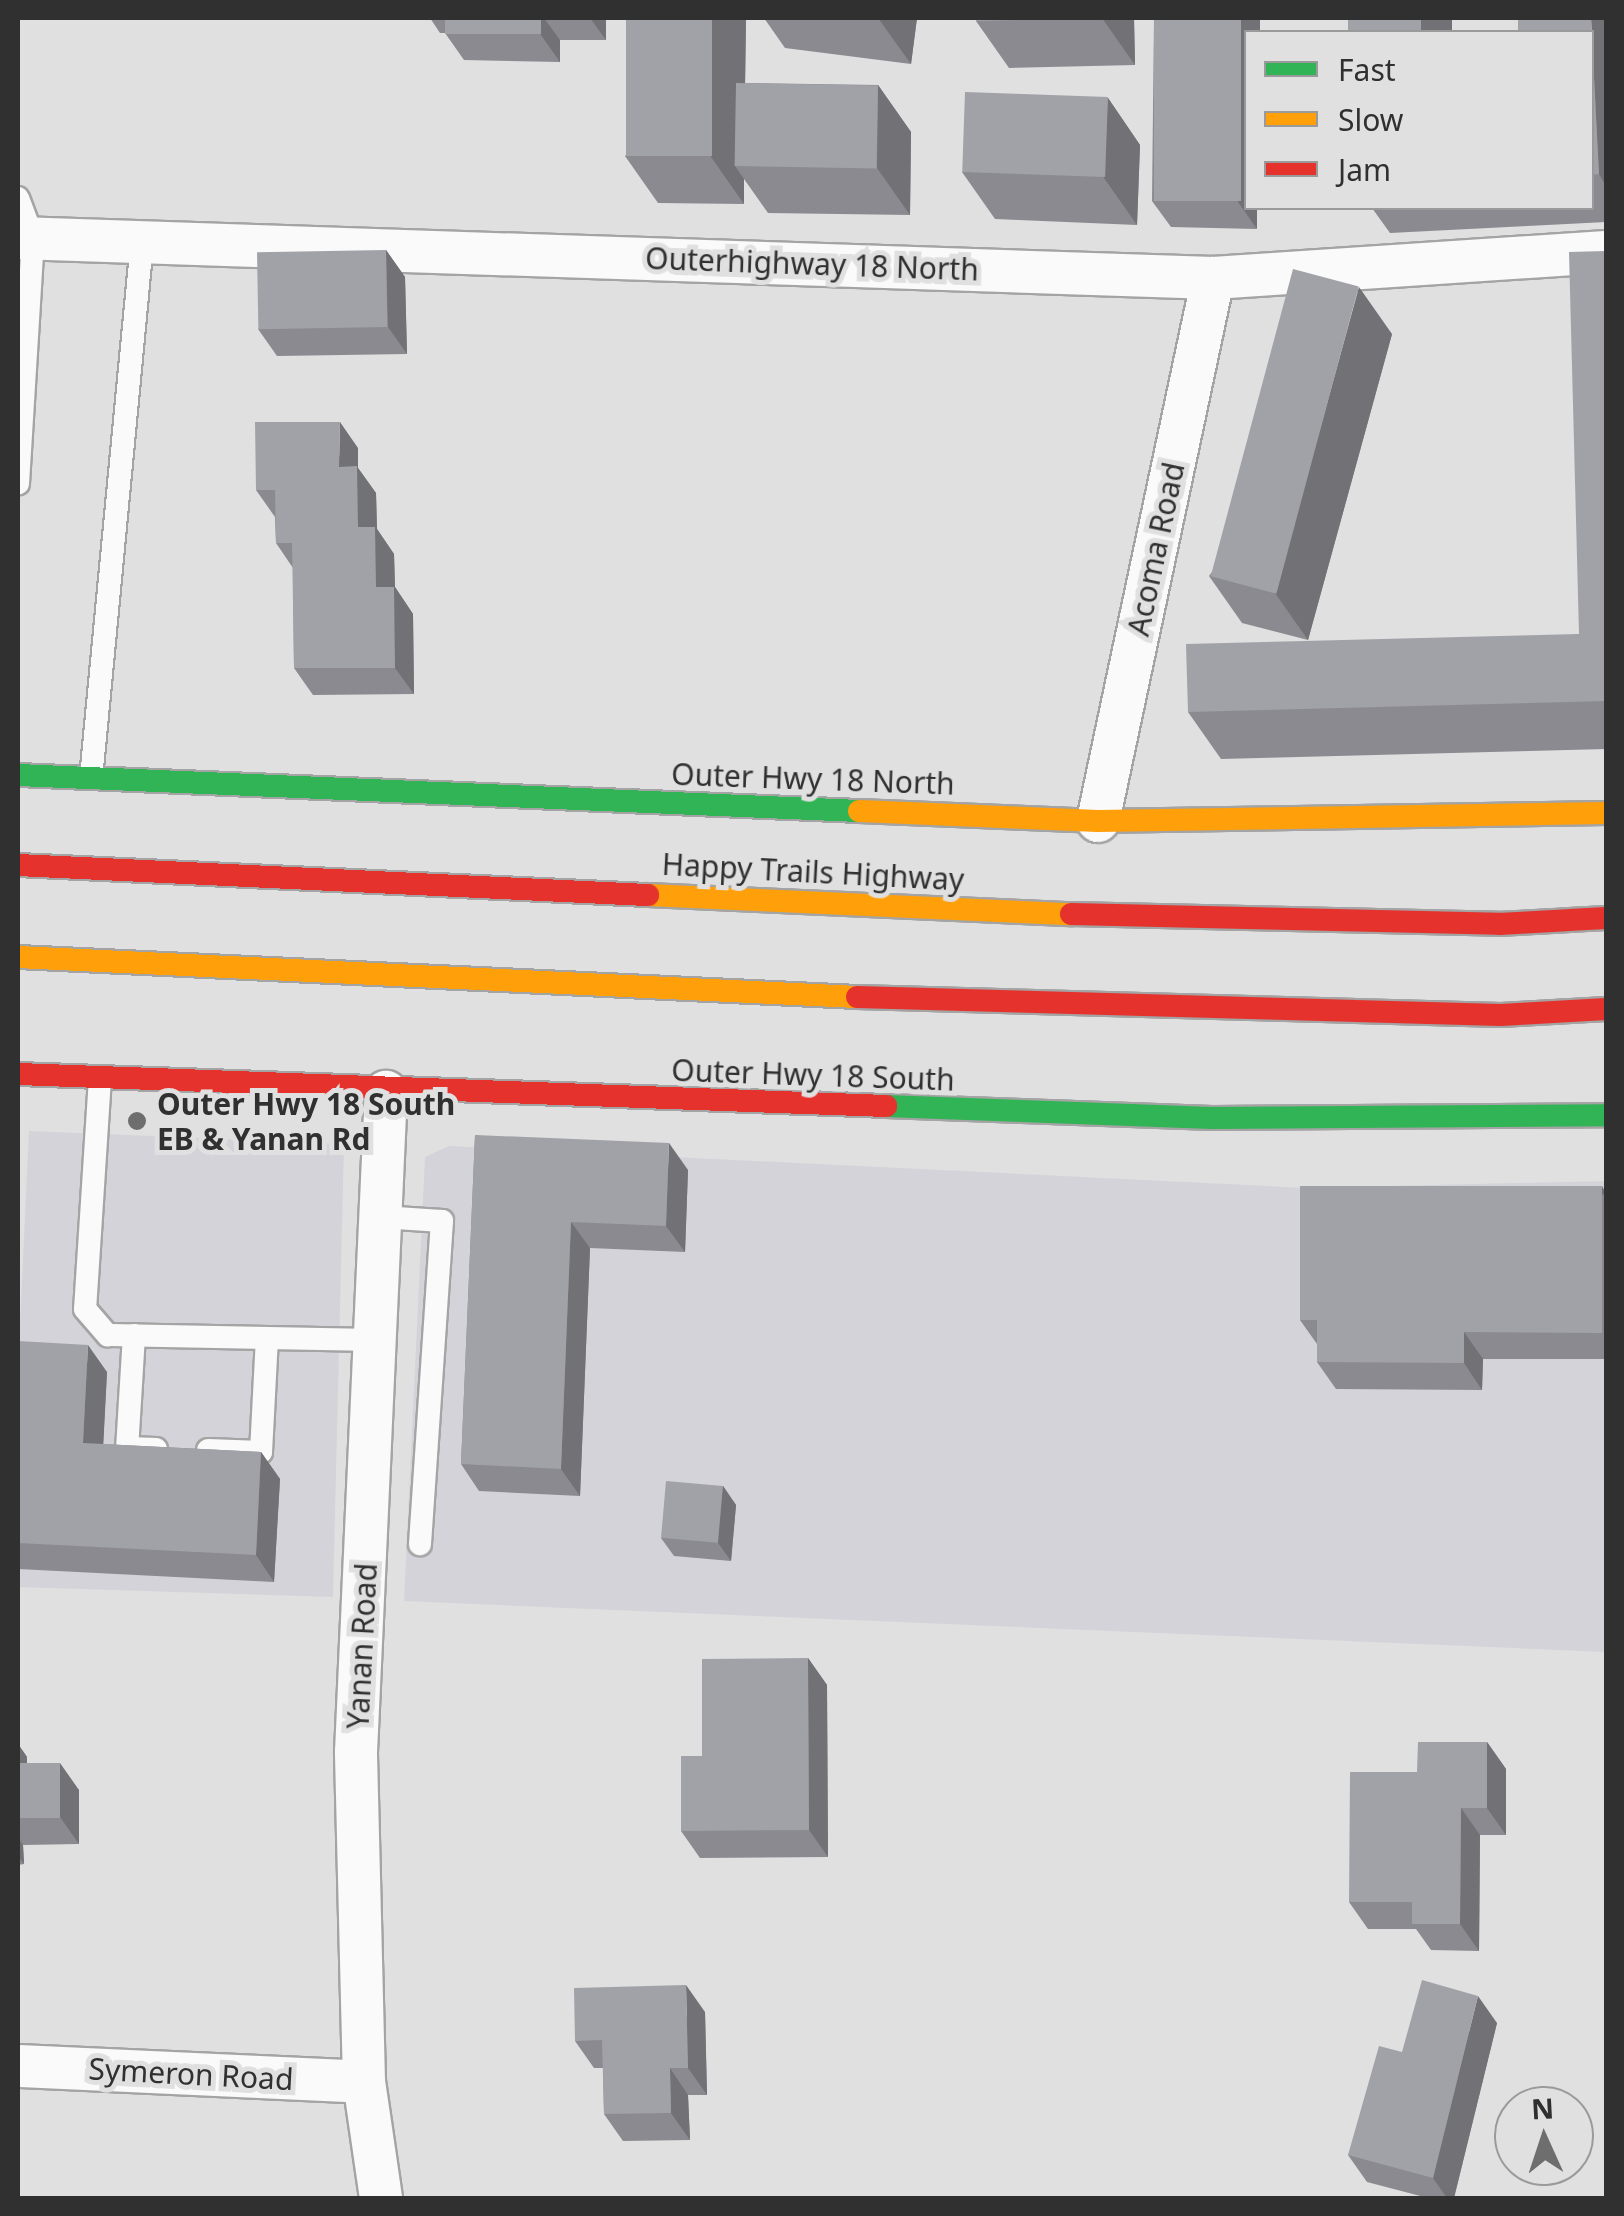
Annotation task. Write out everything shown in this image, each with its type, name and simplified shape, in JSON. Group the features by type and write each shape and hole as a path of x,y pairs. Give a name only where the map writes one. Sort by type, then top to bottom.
{"street":[{"name":"Outerhighway 18 North","path":"25,238 1213,278 1606,252"},
{"name":"Acoma Road","path":"1098,820 1213,278"},
{"name":"Outer Hwy 18 North","path":"18,776 1098,820 1606,813"},
{"name":"Happy Trails Highway","path":"18,865 1064,914 1499,924 1606,918"},
{"path":"18,958 1064,1007 1501,1015 1606,1009"},
{"name":"Outer Hwy 18 South","path":"18,1074 386,1092 1356,1121 1606,1115"},
{"name":"Yanan Road","path":"380,2198 364,2082 356,1752 386,1092"},
{"name":"Symeron Road","path":"18,2066 364,2082"}],"lane":[{"path":"18,198 25,238 18,484"},
{"path":"91,778 142,242"},
{"path":"100,1078 85,1309 108,1335 376,1340"},
{"path":"381,1216 442,1221 420,1544"},
{"path":"134,1335 127,1448 261,1452 267,1338"}],"shaded area":[{"path":"29,1131 344,1144 333,1597 18,1587 18,1366"},
{"path":"449,1146 1307,1188 1606,1181 1606,1652 404,1601 425,1157"}],"building":[{"path":"445,18 541,18 541,34 445,34"},
{"path":"626,18 712,18 712,156 626,156"},
{"path":"976,18 1102,18 976,21"},
{"path":"1154,18 1241,18 1241,201 1154,201"},
{"path":"1348,18 1421,18 1421,30 1348,30"},
{"path":"1518,18 1591,18 1592,30 1518,30"},
{"path":"1594,76 1599,174 1594,175"},
{"path":"736,83 878,85 877,168 735,166"},
{"path":"965,92 1108,97 1105,177 962,172"},
{"path":"386,250 387,327 258,329 257,252"},
{"path":"1606,251 1606,701 1188,712 1186,644 1579,634 1569,252"},
{"path":"1293,269 1359,287 1276,594 1211,576"},
{"path":"255,422 340,422 339,467 357,466 358,527 375,527 376,587 394,587 395,668 294,668 292,543 276,543 275,490 256,490"},
{"path":"475,1135 669,1143 666,1226 571,1222 561,1469 461,1464"},
{"path":"1300,1186 1602,1186 1602,1333 1464,1332 1464,1363 1317,1362 1317,1320 1300,1320"},
{"path":"18,1341 88,1345 83,1443 261,1452 256,1555 18,1543"},
{"path":"666,1481 723,1486 718,1543 661,1538"},
{"path":"808,1658 809,1830 681,1831 681,1756 702,1756 702,1659"},
{"path":"1418,1742 1487,1742 1487,1808 1461,1808 1460,1924 1412,1924 1412,1902 1349,1902 1350,1772 1417,1772"},
{"path":"18,1763 60,1763 60,1818 18,1818"},
{"path":"1422,1980 1478,1996 1433,2178 1348,2155 1379,2046 1402,2052"},
{"path":"686,1985 688,2068 670,2068 671,2113 604,2114 602,2040 575,2041 574,1988"}],"traffic: fast":[{"path":"18,775 859,811"},
{"path":"886,1106 1212,1118 1606,1115"}],"traffic: slow":[{"path":"859,811 1098,821 1606,813"},
{"path":"648,895 1071,914"},
{"path":"18,957 857,997"}],"traffic: jam":[{"path":"18,865 648,895"},
{"path":"1071,914 1499,924 1606,918"},
{"path":"857,997 1501,1015 1606,1009"},
{"path":"18,1074 886,1106"}],"place":[{"name":"Outer Hwy 18 South EB & Yanan Rd","path":"137,1121"}]}
